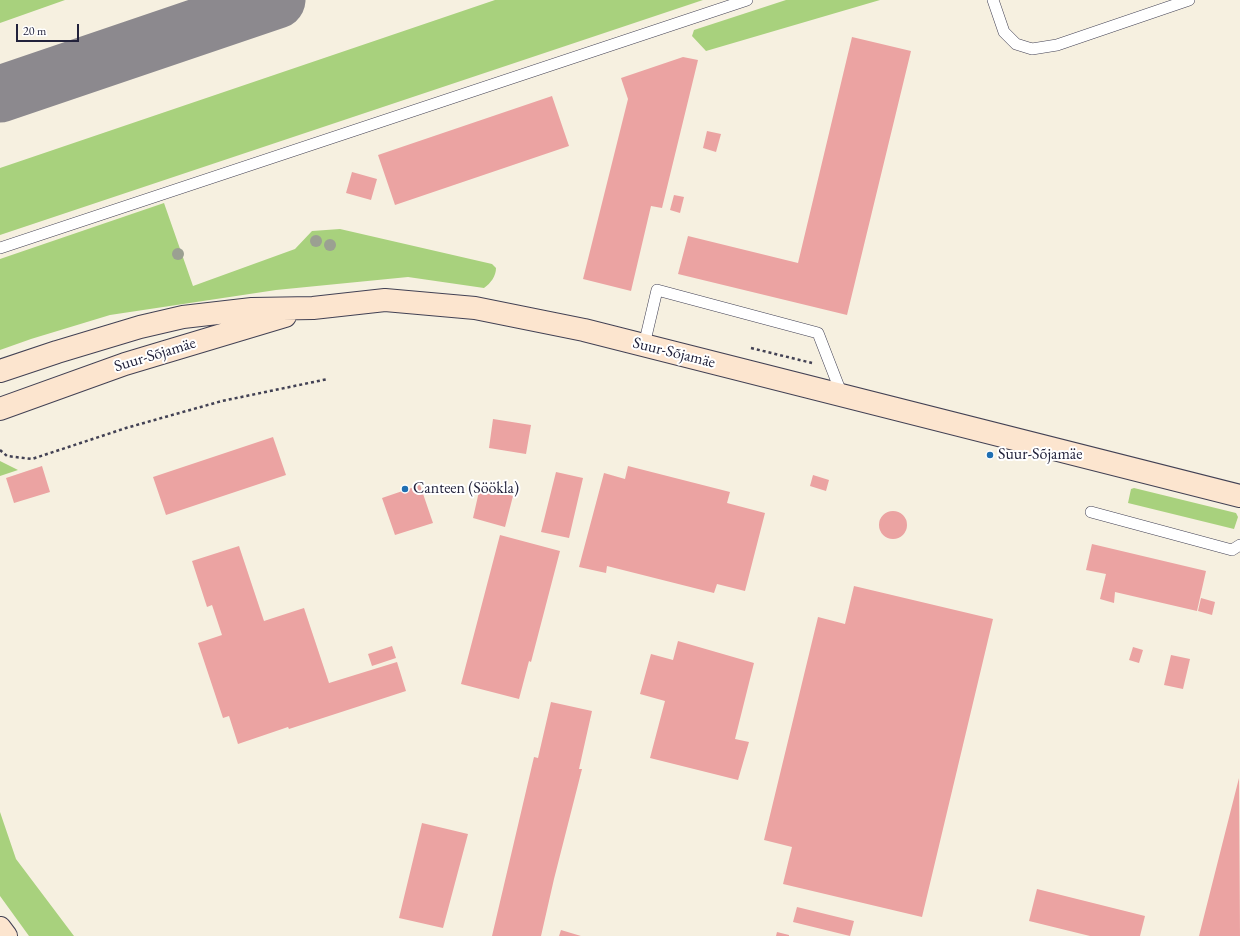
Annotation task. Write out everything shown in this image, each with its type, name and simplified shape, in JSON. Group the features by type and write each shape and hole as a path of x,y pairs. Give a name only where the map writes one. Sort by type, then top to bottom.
{"main road":[{"name":"Suur-Sõjamäe","path":"0,371 133,329 183,317 252,309 313,308 385,300 475,308 584,330 1240,496"},
{"name":"Suur-Sõjamäe","path":"0,409 124,364 313,308"},
{"path":"0,928 6,936"}],"lane":[{"path":"0,248 747,0"},
{"path":"993,0 1004,32 1016,44 1032,49 1057,44 1189,0"},
{"path":"644,345 657,290 818,333 842,395"},
{"path":"1091,512 1232,550 1240,545"}],"path":[{"path":"0,450 7,456 32,459 126,428 222,401 328,379"}],"green space":[{"path":"0,0 65,0 0,23"},
{"path":"495,0 703,0 0,235 0,168"},
{"path":"786,0 880,0 706,51 692,36 694,30"},
{"path":"164,203 193,286 295,249 312,231 340,229 492,264 496,268 496,271 493,279 484,288 408,277 276,290 110,315 0,350 0,259"},
{"path":"0,461 18,470 0,476"},
{"path":"1134,488 1236,513 1238,517 1234,529 1128,503 1131,489"},
{"path":"0,812 16,859 74,936 29,936 0,896"}],"building":[{"path":"852,37 911,51 847,315 678,274 688,236 798,263"},
{"path":"683,57 698,60 662,208 651,206 631,291 583,279 628,99 621,78"},
{"path":"552,96 569,146 395,205 378,155"},
{"path":"707,131 721,134 716,152 703,148"},
{"path":"352,172 377,179 371,200 346,193"},
{"path":"674,195 684,197 680,213 670,210"},
{"path":"493,419 531,425 526,454 489,448"},
{"path":"273,437 286,475 166,515 153,477"},
{"path":"42,466 50,492 14,503 6,478"},
{"path":"628,466 730,492 727,503 765,513 745,591 717,584 714,593 607,566 606,573 579,567 604,473 625,479"},
{"path":"556,472 583,478 569,538 541,532"},
{"path":"813,475 829,480 826,491 810,486"},
{"path":"420,485 433,523 395,535 382,498"},
{"path":"480,487 513,496 505,527 473,518"},
{"path":"893,511 903,515 907,525 903,535 893,539 883,535 879,525 883,515"},
{"path":"500,535 560,551 531,662 529,661 519,699 461,684"},
{"path":"1092,544 1206,571 1197,611 1115,592 1114,603 1100,599 1106,574 1086,570"},
{"path":"239,546 264,621 304,608 329,683 397,662 406,691 238,744 229,716 223,718 198,643 222,635 212,605 207,607 192,561"},
{"path":"854,586 993,619 922,917 783,884 792,847 764,840 818,617 845,624"},
{"path":"1201,598 1215,602 1212,615 1198,611"},
{"path":"678,641 754,663 735,739 749,742 738,780 650,758 665,701 640,694 651,654 673,660"},
{"path":"392,646 396,658 372,666 368,654"},
{"path":"1133,647 1143,650 1139,663 1129,660"},
{"path":"1171,655 1190,659 1183,689 1164,685"},
{"path":"551,702 592,711 579,769 582,769 541,936 492,936 534,757 538,758"},
{"path":"1239,778 1240,936 1199,936"},
{"path":"422,823 468,834 443,928 399,918"},
{"path":"1037,889 1145,916 1140,936 1090,936 1029,921"},
{"path":"797,907 854,921 850,936 793,922"},
{"path":"561,930 581,936 559,936"},
{"path":"777,932 789,935 789,936 776,936"}],"taxiway":[{"path":"0,94 277,0"}],"place":[{"name":"Suur-Sõjamäe","path":"990,455"},
{"name":"Canteen (Söökla)","path":"405,489"}]}
